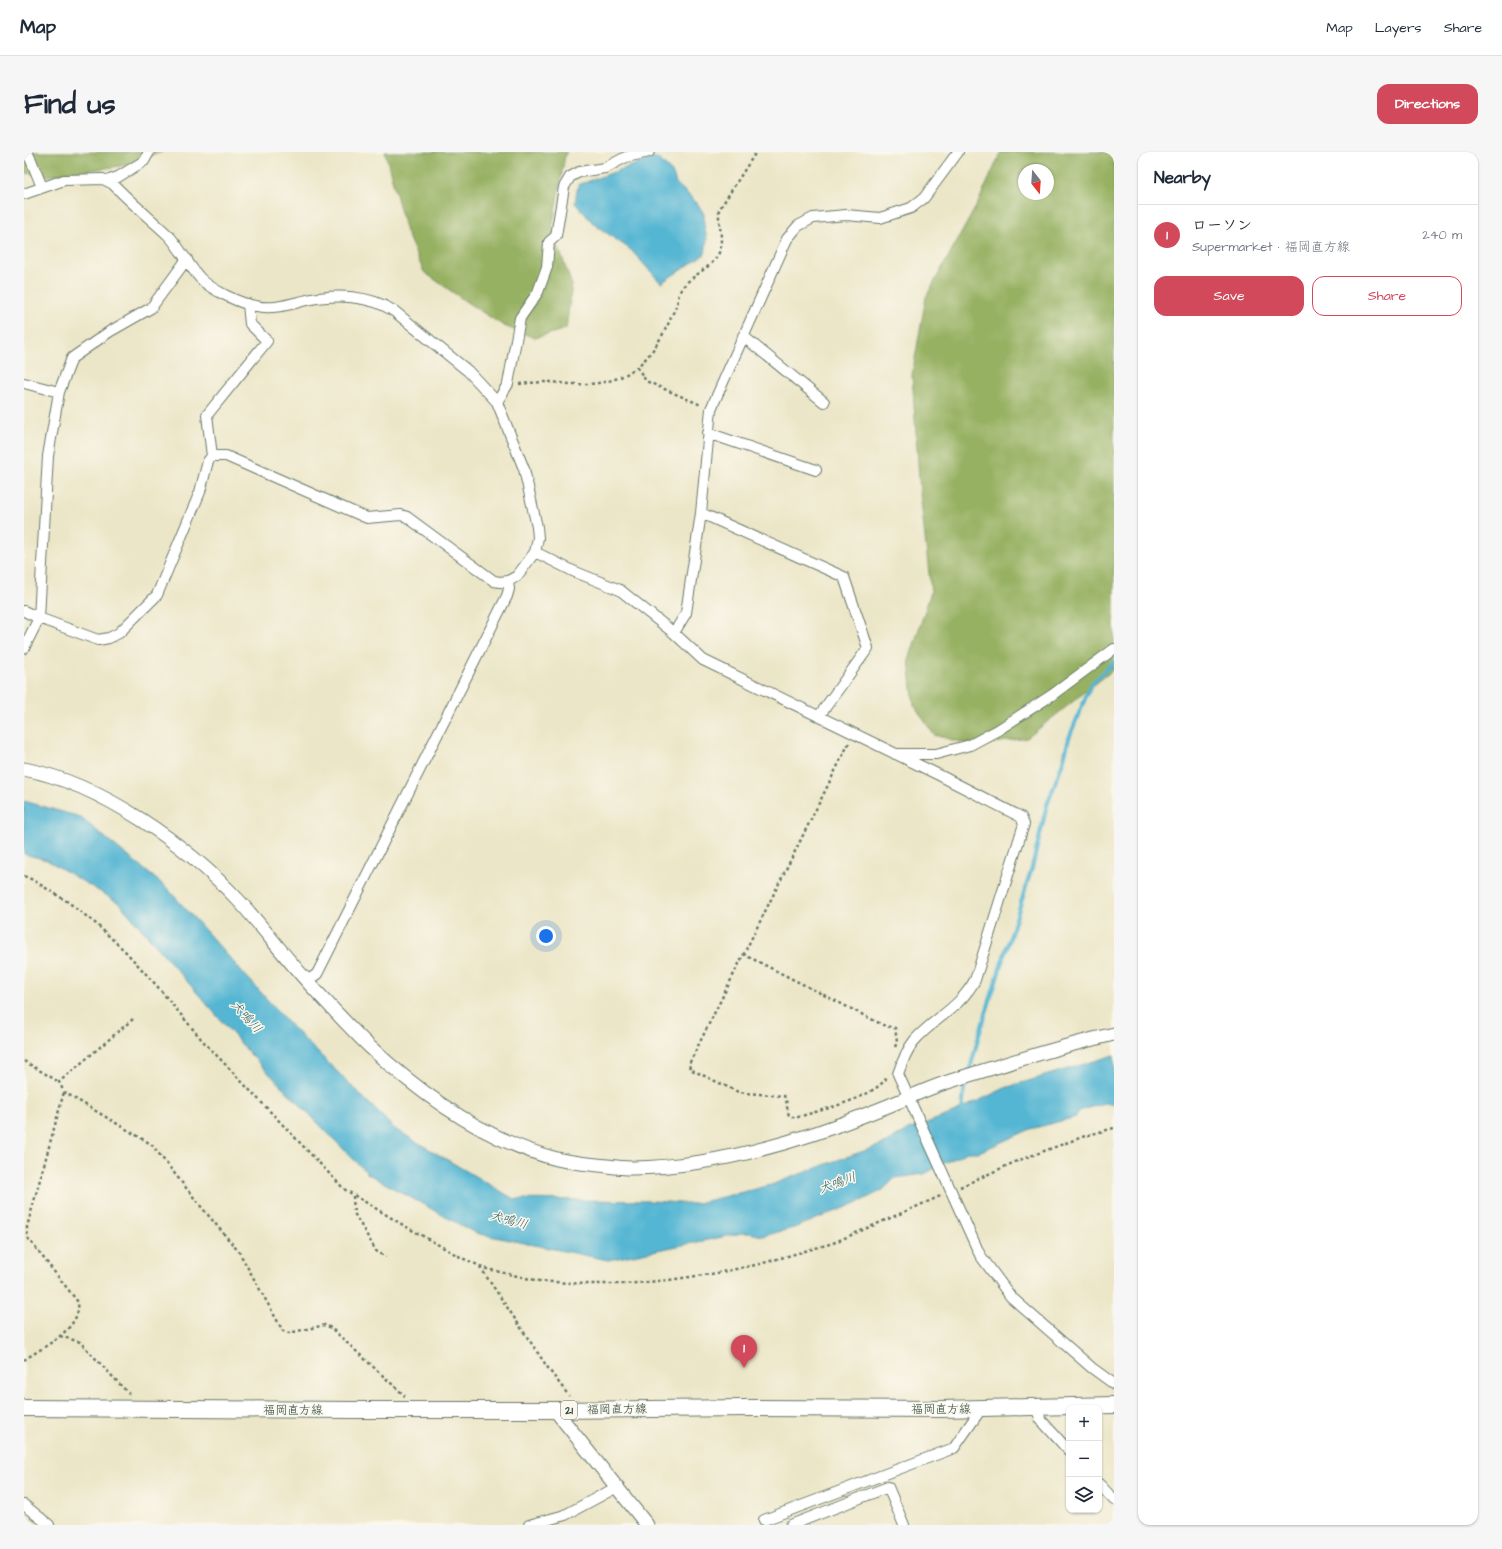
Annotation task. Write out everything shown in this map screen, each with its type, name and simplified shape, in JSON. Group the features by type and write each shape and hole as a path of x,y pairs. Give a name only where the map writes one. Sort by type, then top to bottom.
{"main road":[{"name":"福岡直方線","path":"24,1408 574,1410 746,1408 1036,1408 1114,1405"}],"street":[{"path":"27,152 42,188"},
{"path":"106,181 118,177 144,161 149,152"},
{"path":"497,402 508,384 520,318 538,292 547,267 549,242 556,236 564,187 570,177 579,172 605,168 626,157 649,152"},
{"path":"674,632 686,613 701,513 711,409 787,239 798,226 813,218 846,215 880,218 911,208 924,198 958,152"},
{"path":"24,194 64,180 103,179 113,184 170,237 200,278 226,296 256,306 276,307 309,300 353,296 383,304 394,311 468,371 497,402 524,470 538,538 535,552 516,576 508,581 494,581 407,517 401,515 367,518 226,456 212,456"},
{"path":"24,648 39,618 48,456 59,392 72,358 109,332 151,308 187,259"},
{"path":"24,611 98,640 109,638 119,632 157,595 200,492 208,461 212,456 207,414 267,341 250,324 248,304"},
{"path":"743,336 824,402"},
{"path":"24,383 59,392"},
{"path":"708,433 816,470"},
{"path":"701,513 844,577 868,648 819,716"},
{"path":"535,552 573,571 620,590 674,632 703,660 819,716 893,754 937,774 1021,817 1024,824 975,980 970,990 961,1000 914,1041 904,1055 898,1074 950,1192 980,1255 1010,1297 1092,1368 1114,1384"},
{"path":"308,981 317,974 507,596 509,589 508,581"},
{"path":"893,754 936,754 970,745 998,730 1052,695 1114,649"},
{"path":"24,769 60,778 83,787 160,832 198,863 238,900 308,981 367,1044 406,1078 475,1125 505,1140 558,1160 630,1168 708,1160 751,1151 800,1138 876,1111 942,1084 1068,1044 1114,1034"},
{"path":"764,1520 954,1448 981,1408"},
{"path":"1036,1408 1041,1420 1066,1448"},
{"path":"555,1410 647,1525"},
{"path":"529,1525 565,1515 616,1487"},
{"path":"791,1525 888,1487 904,1525"},
{"path":"1102,1487 1114,1500"},
{"path":"24,1505 49,1525"}],"path":[{"path":"508,384 549,382 575,384 600,383 617,379 637,367 651,354 664,332 677,304 680,291 685,284 711,263 720,251 722,239 718,217 719,210 756,152"},
{"path":"637,367 646,381 711,409"},
{"path":"854,734 689,1064 690,1069 736,1091 784,1096 787,1101 789,1115 795,1118 849,1102 879,1087 884,1083 889,1071"},
{"path":"24,876 68,902 95,923 121,947 157,986 202,1040 344,1189 403,1226 462,1258 495,1271 539,1281 585,1284 626,1284 710,1274 760,1264 833,1243 1017,1161 1085,1136 1114,1128"},
{"path":"743,954 885,1026 895,1028 897,1042 893,1052"},
{"path":"59,1082 133,1019"},
{"path":"24,1061 59,1082 64,1092 151,1144 239,1252 283,1331 290,1333 325,1325 331,1328 407,1398 413,1410"},
{"path":"24,1360 60,1336 75,1320 80,1310 78,1302 27,1237 27,1227 64,1092"},
{"path":"353,1195 354,1213 376,1251 386,1257"},
{"path":"480,1266 541,1358 569,1397 574,1410"},
{"path":"60,1336 80,1342 132,1397 133,1409"}],"green space":[{"path":"24,152 162,152 127,165 48,176 24,173"},
{"path":"385,152 567,152 565,155 552,229 572,285 566,329 535,338 504,326 424,272 406,232"},
{"path":"1001,152 1114,152 1114,669 1027,738 975,746 934,735 914,705 909,660 931,592 920,492 912,375 926,297 978,203"}],"water":[{"path":"656,157 672,172 676,183 697,203 704,214 704,225 707,239 705,254 661,283 631,250 594,224 575,203 578,185"},
{"name":"犬鳴川","path":"24,801 80,817 167,888 292,1027 395,1129 514,1199 653,1201 694,1204 771,1185 884,1144 908,1130 953,1113 1005,1088 1114,1055 1114,1105 1105,1103 1079,1111 1076,1117 1031,1129 979,1152 967,1152 924,1174 895,1178 883,1190 859,1202 794,1228 763,1236 742,1233 608,1260 475,1233 368,1174 251,1055 119,903 47,860 24,854"}],"waterway":[{"path":"969,1073 979,1035 1032,868 1047,805 1064,759 1069,738 1091,684 1114,662"},
{"path":"962,1112 964,1090 967,1079"}],"place":[{"name":"ローソン","path":"744,1368"}]}
